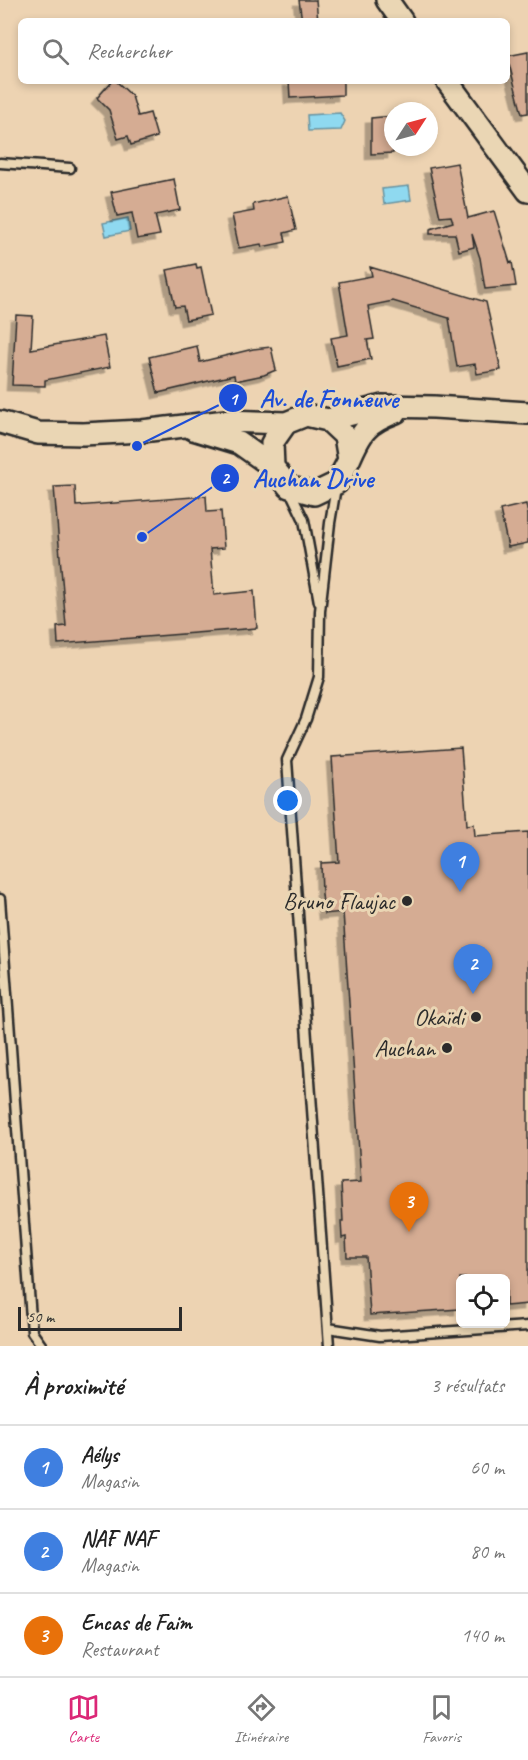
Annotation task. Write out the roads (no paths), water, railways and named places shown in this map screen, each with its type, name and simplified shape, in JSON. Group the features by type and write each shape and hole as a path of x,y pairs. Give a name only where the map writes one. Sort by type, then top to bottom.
{"street":[{"path":"387,0 400,18"},
{"path":"449,84 528,191"},
{"path":"0,422 38,433 83,434 226,422 286,423 306,415 328,420 382,406 528,413"},
{"path":"180,426 239,443 273,467 289,487 314,494 337,483 359,437 375,420 408,407"},
{"path":"328,420 345,436 349,460"},
{"path":"273,467 272,443 286,423"}],"lane":[{"path":"0,163 70,168"},
{"path":"330,1346 288,760 306,719 319,677 320,612 337,483"},
{"path":"289,487 304,520 320,612"},
{"path":"0,899 33,1332 42,1346"},
{"path":"328,1328 380,1336 528,1326"}],"water":[{"path":"340,113 345,121 341,130 308,131 307,115"},
{"path":"409,186 411,200 384,204 382,189"},
{"path":"128,218 130,231 106,236 103,223"}],"place":[{"name":"Av. de Fonneuve","path":"137,446"},
{"name":"Auchan Drive","path":"142,537"},
{"name":"Aélys","path":"460,892"},
{"name":"Bruno Flaujac","path":"407,901"},
{"name":"NAF NAF","path":"473,994"},
{"name":"Okaïdi","path":"476,1017"},
{"name":"Auchan","path":"447,1048"},
{"name":"Encas de Faim","path":"409,1232"}]}
